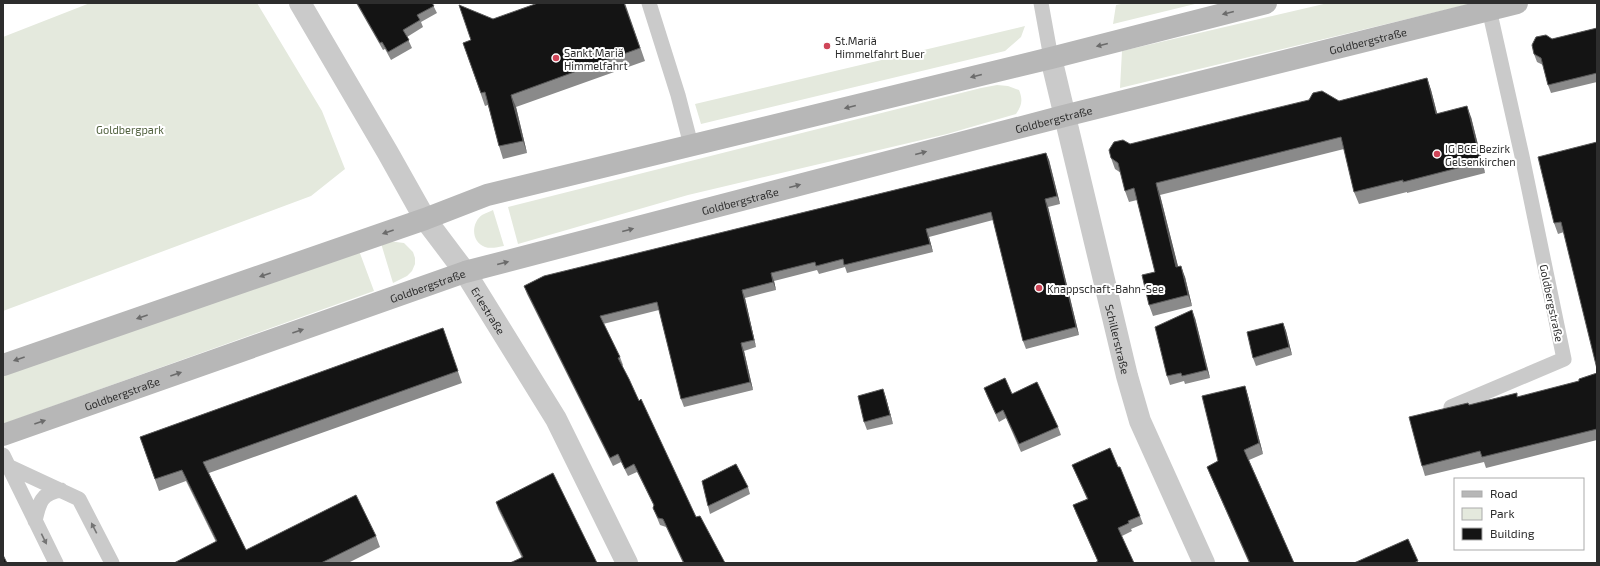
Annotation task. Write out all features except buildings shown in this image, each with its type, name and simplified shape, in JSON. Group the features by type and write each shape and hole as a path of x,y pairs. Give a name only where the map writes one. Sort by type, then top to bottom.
{"street":[{"name":"Erlestraße","path":"300,3 388,152 425,219 465,272 556,419 628,563"},
{"path":"3,365 425,219 487,195 1051,58 1266,3"},
{"name":"Goldbergstraße","path":"3,435 465,272 1064,116 1517,3"},
{"name":"Schillerstraße","path":"1051,58 1127,376 1140,421 1204,563"}],"lane":[{"path":"649,3 678,95 691,145"},
{"path":"1041,3 1051,58"},
{"name":"Goldbergstraße","path":"1451,407 1564,359 1522,156 1489,10"},
{"path":"5,461 79,499 112,563"},
{"path":"5,461 56,563"},
{"path":"35,521 42,499 48,493 61,490"}],"green space":[{"name":"Goldbergpark","path":"90,3 257,3 322,111 345,169 311,196 3,311 3,37"},
{"path":"1126,3 1199,3 1113,24 1116,5"},
{"path":"1328,3 1474,3 1120,88 1122,51"},
{"path":"1025,26 1021,37 1005,51 701,124 695,104"},
{"path":"997,85 1008,86 1019,90 1021,102 1020,108 1016,114 947,134 688,195 518,244 508,207"},
{"path":"493,210 504,246 487,248 480,245 477,241 474,227 478,218"},
{"path":"380,240 404,243 413,252 415,264 412,271 407,276 393,283"},
{"path":"358,248 374,291 3,424 3,375"}],"place":[{"name":"St.Mariä Himmelfahrt Buer","path":"827,46"},
{"name":"Sankt Mariä Himmelfahrt","path":"556,58"},
{"name":"IG BCE Bezirk Gelsenkirchen","path":"1437,154"},
{"name":"Knappschaft-Bahn-See","path":"1039,288"}]}
